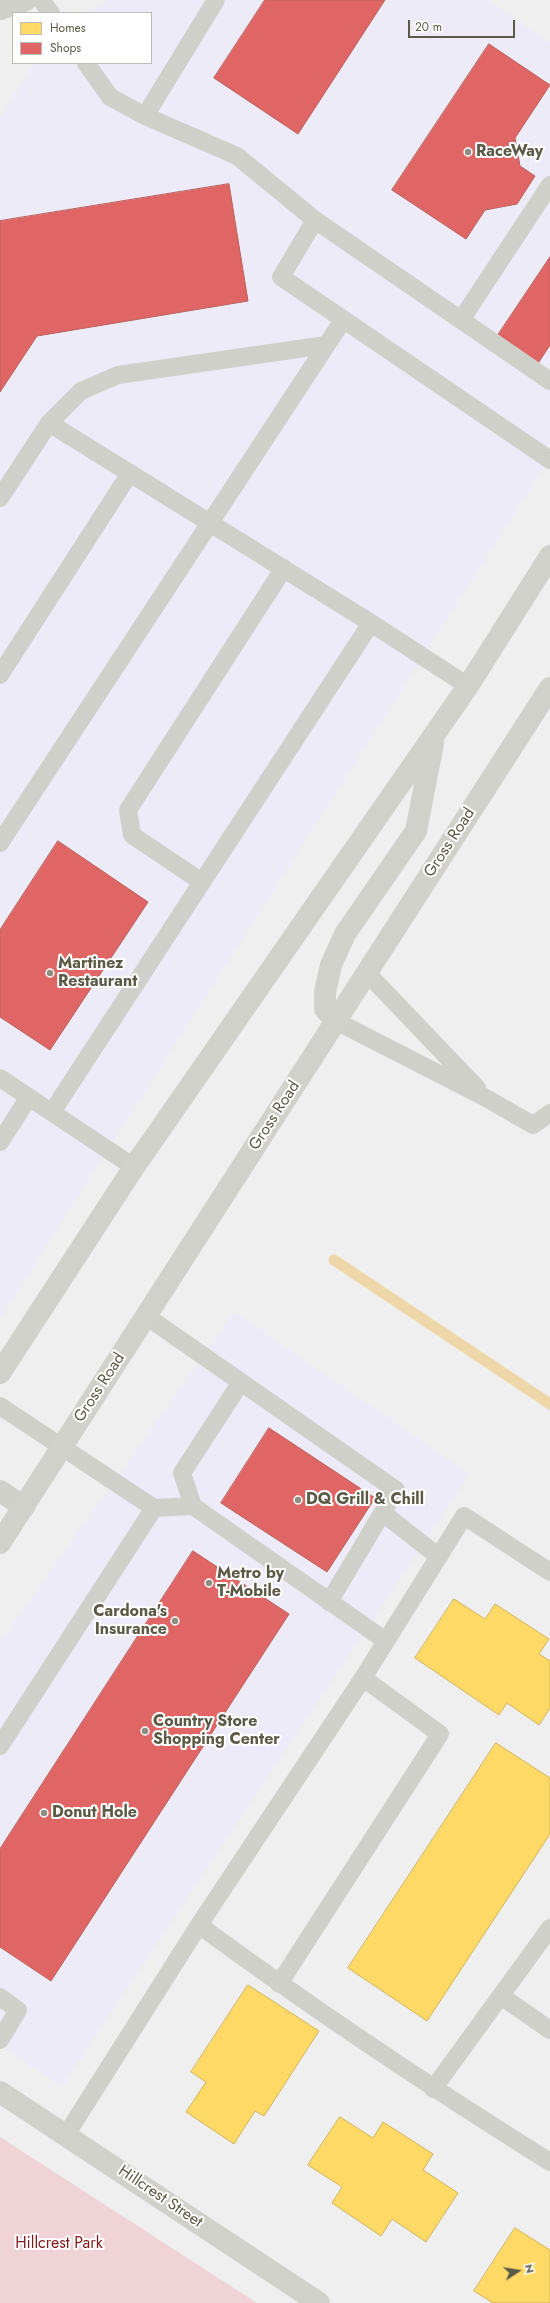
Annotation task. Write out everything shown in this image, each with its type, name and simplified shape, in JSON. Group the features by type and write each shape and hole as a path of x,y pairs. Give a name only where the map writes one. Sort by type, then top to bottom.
{"main road":[{"path":"0,1374 134,1167 468,686 550,556"},
{"name":"Gross Road","path":"0,1544 550,688"},
{"path":"336,1021 325,1009 325,992 331,965 345,934 416,832 435,735"},
{"name":"Hillcrest Street","path":"0,2092 319,2303"}],"street":[{"path":"0,9 26,0"},
{"path":"0,1491 24,1507"}],"lane":[{"path":"41,0 49,12"},
{"path":"145,116 216,0"},
{"path":"87,64 110,97 145,116 237,156 315,220 550,382"},
{"path":"461,320 550,185"},
{"path":"315,220 281,278 550,460"},
{"path":"0,843 343,320"},
{"path":"0,498 49,423 81,391 118,375 326,345"},
{"path":"49,423 284,568 468,686"},
{"path":"0,674 130,473"},
{"path":"202,882 132,835 128,810 284,568"},
{"path":"52,1112 371,623"},
{"path":"367,972 486,1098"},
{"path":"336,1021 486,1098 533,1125 550,1113"},
{"path":"0,1078 134,1167"},
{"path":"0,1142 29,1097"},
{"path":"146,1316 396,1490 329,1602"},
{"path":"241,1382 182,1473 193,1506 386,1641"},
{"path":"0,1406 154,1508 193,1506"},
{"path":"0,1746 154,1508"},
{"path":"383,1513 439,1557"},
{"path":"66,2135 199,1925 363,1678 464,1516 550,1572"},
{"path":"280,1984 440,1734 363,1678"},
{"path":"199,1925 280,1984 433,2089 550,2162"},
{"path":"433,2089 550,1928"},
{"path":"500,1996 550,2030"},
{"path":"0,1997 18,2010 0,2040"}],"shaded area":[{"path":"109,0 488,0 550,43 550,458 0,1319 0,116 34,64 152,64 152,12 83,12"},
{"path":"234,1312 470,1474 62,2087 0,2045 0,1642"}],"green space":[{"name":"Hillcrest Park","path":"0,2137 257,2303 0,2303"}],"building: Homes":[{"path":"454,1599 485,1619 495,1604 549,1639 539,1654 550,1661 550,1708 539,1725 507,1703 499,1715 415,1658"},
{"path":"496,1743 550,1778 550,1834 427,2021 348,1968"},
{"path":"248,1985 319,2031 264,2116 255,2111 234,2144 186,2112 206,2082 191,2072"},
{"path":"340,2117 373,2138 383,2122 433,2154 423,2170 458,2193 426,2242 392,2219 381,2236 332,2203 342,2187 308,2165"},
{"path":"515,2228 550,2250 550,2303 493,2303 474,2291"}],"building: Shops":[{"path":"265,0 385,0 298,134 214,78"},
{"name":"RaceWay","path":"489,44 550,85 515,138 520,166 535,176 517,204 485,210 466,239 392,190"},
{"path":"229,184 248,301 37,336 0,392 0,221"},
{"path":"550,257 550,345 537,365 496,338"},
{"name":"Martinez Restaurant","path":"58,841 148,902 50,1050 0,1017 0,930"},
{"name":"DQ Grill & Chill","path":"269,1428 375,1498 327,1572 221,1503"},
{"name":"Country Store Shopping Center","path":"193,1551 289,1614 51,1981 0,1947 0,1849"}],"waterway":[{"path":"334,1260 550,1404"}],"place":[{"name":"RaceWay","path":"468,152"},
{"name":"Martinez Restaurant","path":"50,973"},
{"name":"DQ Grill & Chill","path":"298,1500"},
{"name":"Metro by T-Mobile","path":"209,1583"},
{"name":"Cardona's Insurance","path":"175,1621"},
{"name":"Country Store Shopping Center","path":"145,1731"},
{"name":"Donut Hole","path":"44,1813"}]}
